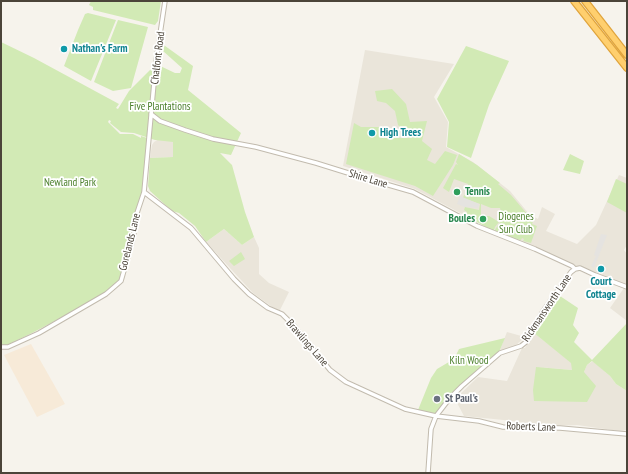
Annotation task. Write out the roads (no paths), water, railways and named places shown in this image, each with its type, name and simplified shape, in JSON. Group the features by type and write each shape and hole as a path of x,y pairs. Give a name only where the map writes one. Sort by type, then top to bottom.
{"highway":[{"path":"574,1 627,68"},
{"path":"585,1 627,55"}],"street":[{"name":"Chalfont Road","path":"151,114 156,61 165,1"},
{"name":"Gorelands Lane","path":"1,347 8,347 39,333 106,294 121,281 133,239 137,213 144,192 151,114"},
{"name":"Shire Lane","path":"151,114 160,121 214,139 256,147 309,161 413,192 477,226 535,249 572,266 575,269 580,268 627,287"},
{"name":"Brawlings Lane","path":"144,192 191,228 234,279 249,294 268,308 282,314 294,326 330,370 346,382 405,409 436,416"},
{"name":"Rickmansworth Lane","path":"428,473 431,429 436,416 450,398 462,386 500,353 521,346 526,342 543,311 571,272 575,269"},
{"name":"Roberts Lane","path":"436,416 480,421 503,427 560,428 627,434"}],"place":[{"name":"Nathan's Farm","path":"64,49"},
{"name":"High Trees","path":"372,133"},
{"name":"Tennis","path":"457,192"},
{"name":"Boules","path":"483,219"},
{"name":"Court Cottage","path":"601,269"},
{"name":"St Paul's","path":"437,399"}],"park label":[{"name":"Five Plantations","path":"160,107"},
{"name":"Newland Park","path":"70,183"},
{"name":"Diogenes Sun Club","path":"516,223"},
{"name":"Kiln Wood","path":"469,361"}]}
